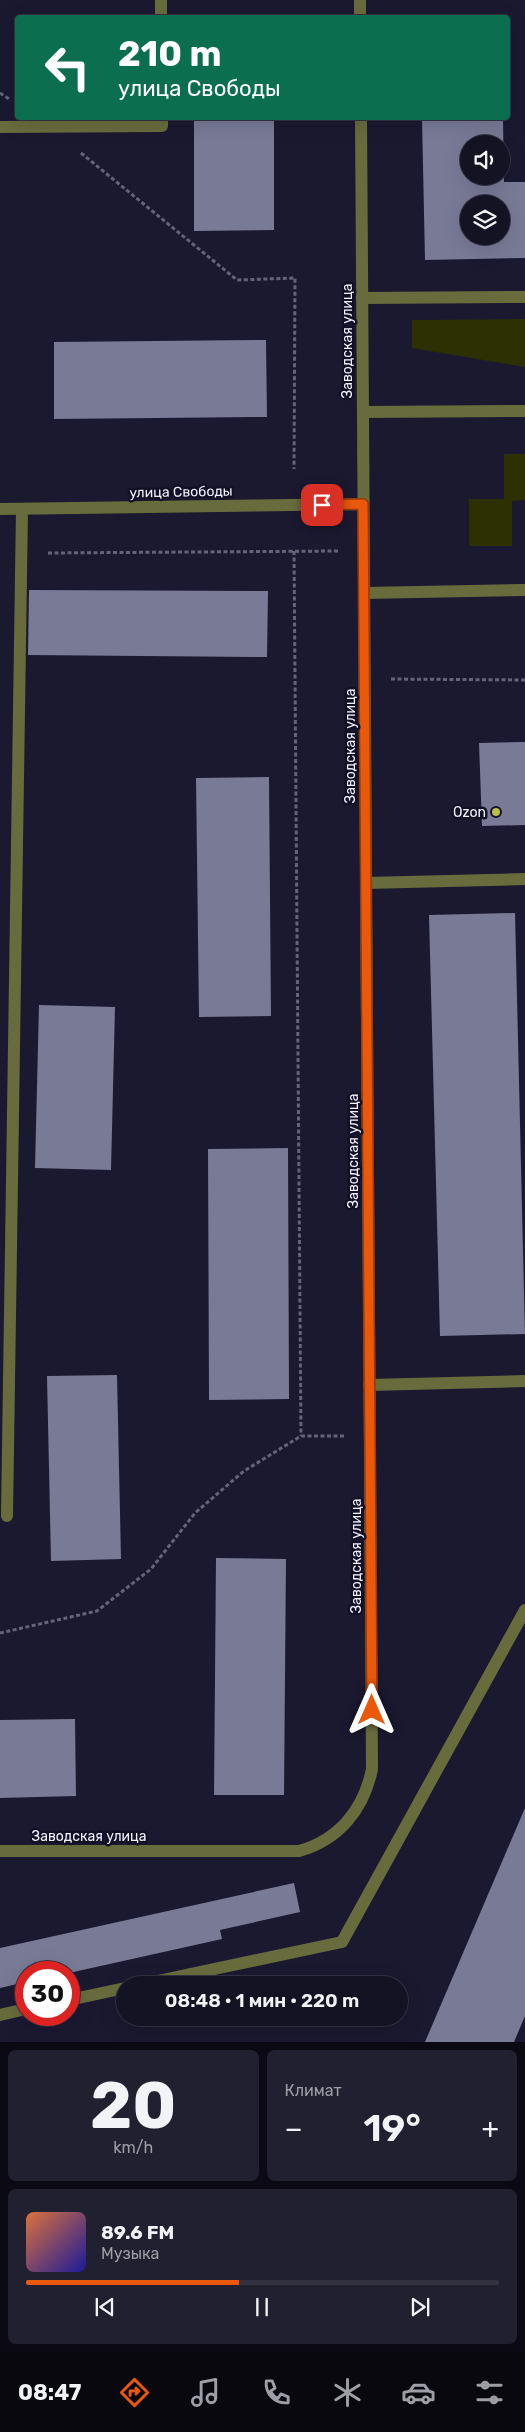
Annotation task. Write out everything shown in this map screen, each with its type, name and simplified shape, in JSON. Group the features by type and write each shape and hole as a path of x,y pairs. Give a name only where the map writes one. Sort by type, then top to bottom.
{"street":[{"path":"161,0 161,15"},
{"path":"360,0 360,15"},
{"path":"0,127 162,126 162,120"},
{"name":"Заводская улица","path":"0,1851 299,1851 317,1846 333,1837 347,1823 368,1788 372,1768 361,120"},
{"path":"362,298 525,297"},
{"path":"362,412 525,411"},
{"name":"улица Свободы","path":"0,509 363,504"},
{"path":"7,1516 22,509"},
{"path":"364,593 525,590"},
{"path":"366,883 525,879"},
{"path":"369,1385 525,1381"},
{"path":"181,1976 342,1942 525,1610"},
{"path":"80,1998 116,1990"},
{"path":"0,2015 15,2012"}],"path":[{"path":"48,127 237,280 295,278 294,469"},
{"path":"21,554 364,550"},
{"path":"294,551 301,1436"},
{"path":"364,679 525,680"},
{"path":"0,1633 98,1611 151,1569 195,1513 237,1477 301,1436 370,1437"}],"green space":[{"path":"525,319 525,367 412,348 412,320"},
{"path":"504,454 525,454 525,500 512,501 512,546 469,546 469,499 504,499"}],"building":[{"path":"194,120 274,120 274,230 194,231"},
{"path":"422,120 503,120 503,135 460,135 460,185 510,185 510,182 525,182 525,258 425,260"},
{"path":"266,340 267,417 54,419 54,342"},
{"path":"29,590 268,591 267,657 28,655"},
{"path":"525,742 525,825 482,826 479,743"},
{"path":"269,777 271,1016 199,1017 196,778"},
{"path":"515,913 525,1334 440,1336 429,915"},
{"path":"39,1005 115,1007 111,1170 35,1168"},
{"path":"288,1148 289,1399 209,1400 208,1149"},
{"path":"117,1375 121,1559 51,1561 47,1376"},
{"path":"216,1558 286,1559 284,1795 214,1795"},
{"path":"75,1719 76,1796 0,1798 0,1720"},
{"path":"525,1808 525,2016 514,2042 425,2042"},
{"path":"294,1883 300,1912 220,1930 222,1939 80,1971 80,1961 15,1961 15,1985 0,1988 0,1948"}],"place":[{"name":"Ozon","path":"496,812"}],"route":[{"path":"322,505 363,504 372,1710"}]}
